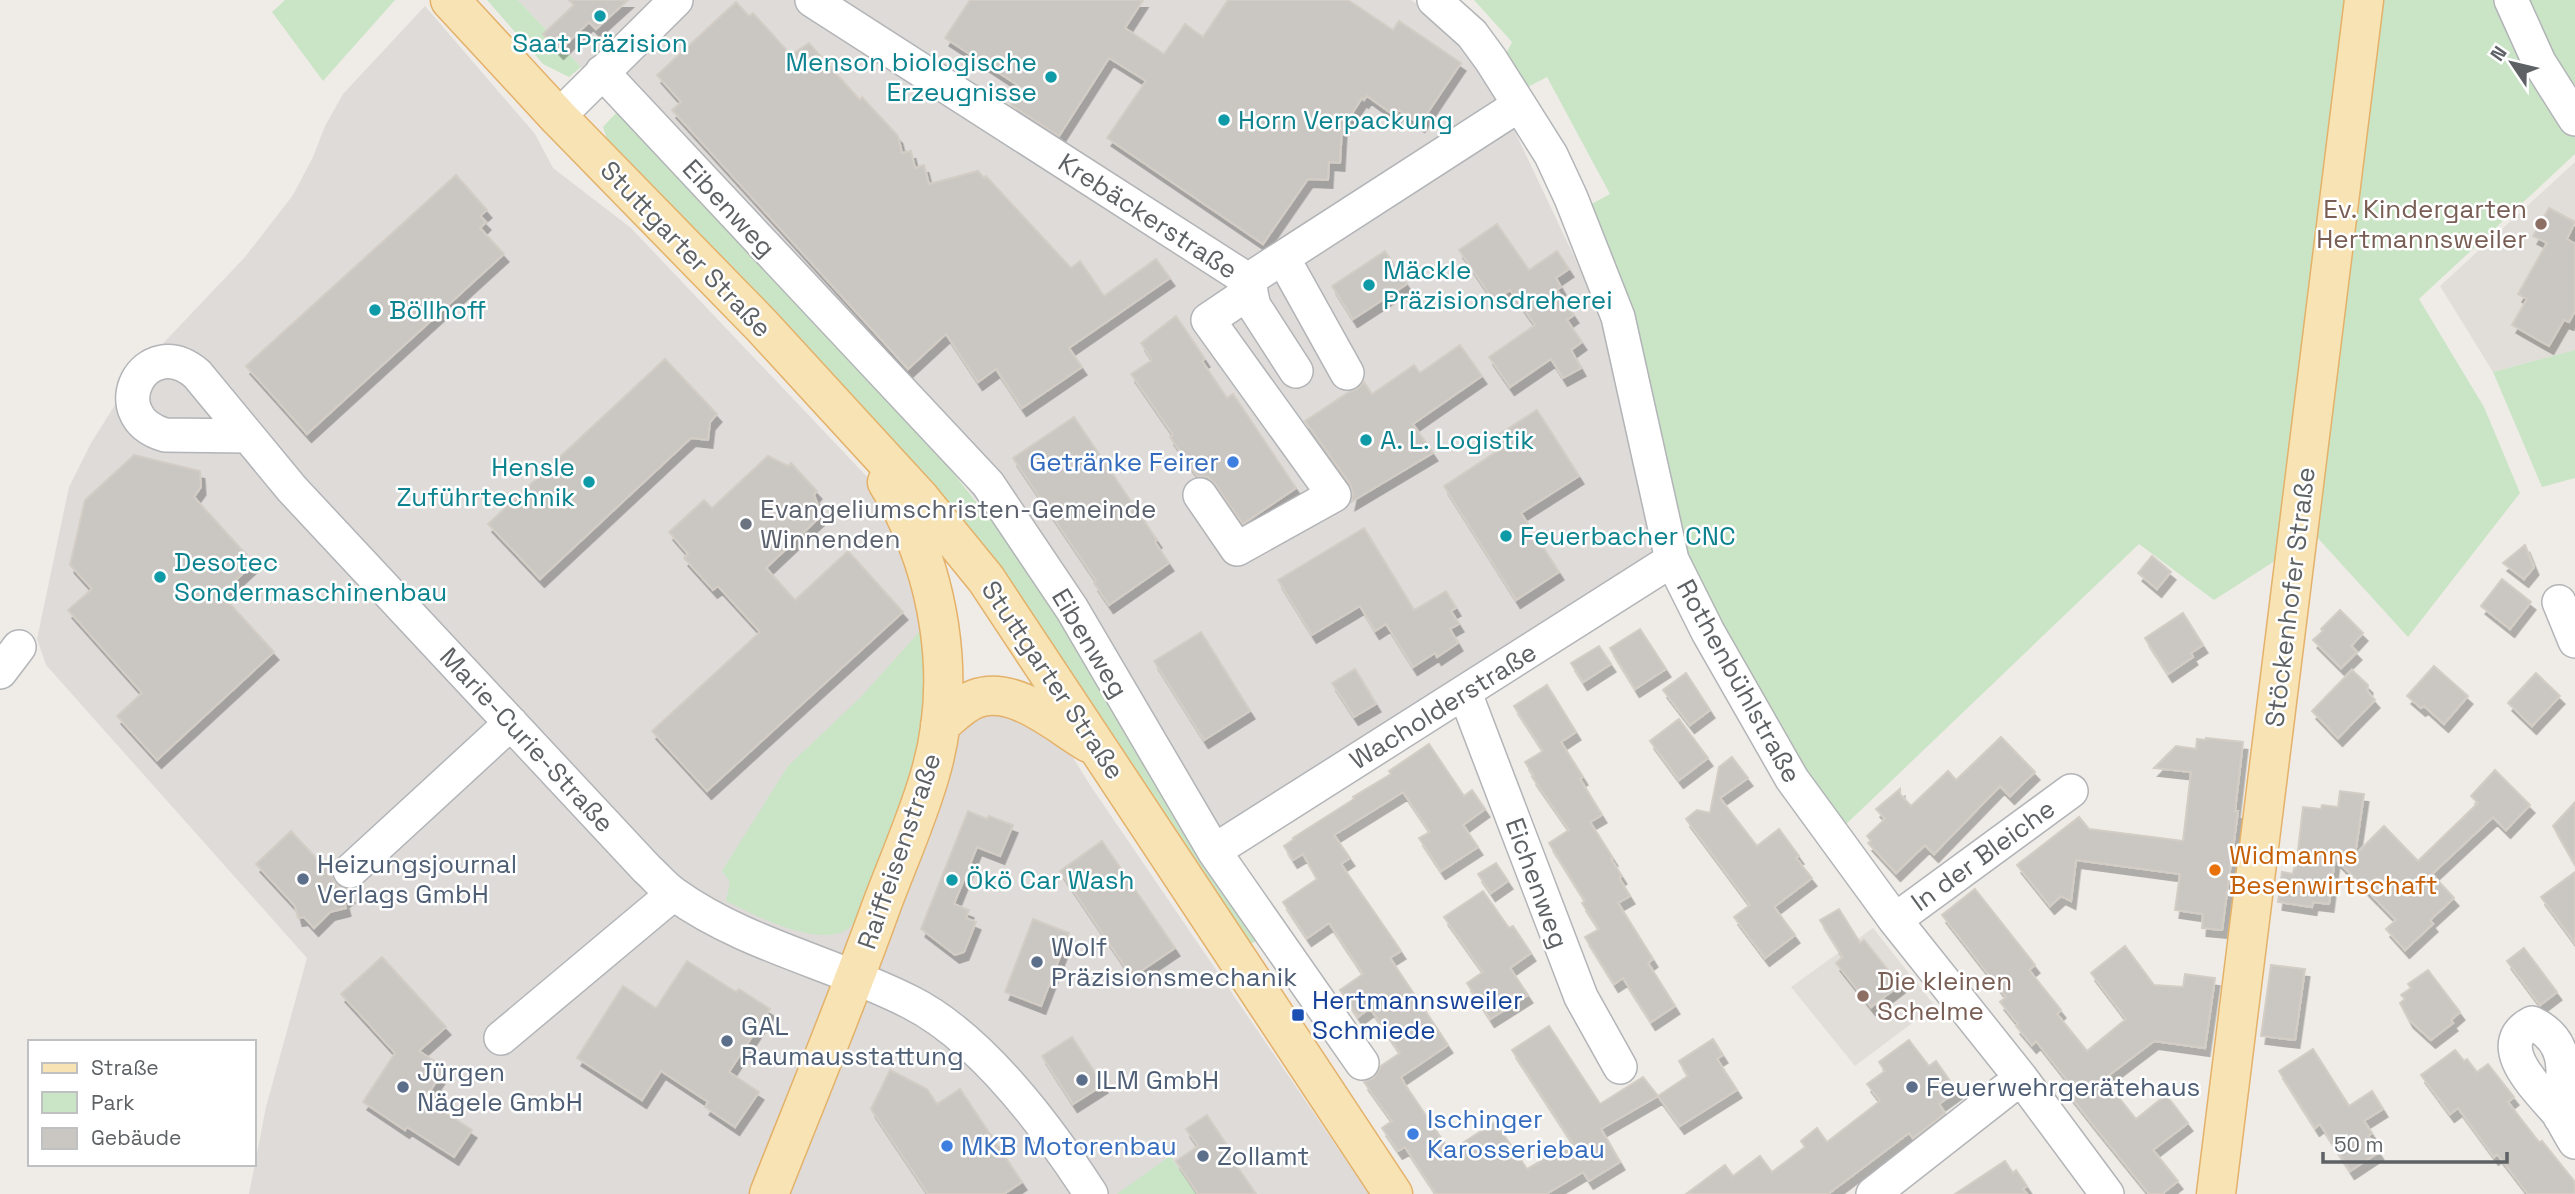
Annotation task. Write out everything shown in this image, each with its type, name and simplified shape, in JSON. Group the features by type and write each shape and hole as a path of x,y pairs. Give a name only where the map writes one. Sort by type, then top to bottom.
{"main road":[{"name":"Stuttgarter Straße","path":"450,0 558,117 762,326 919,497 986,579 1392,1194"},
{"name":"Stöckenhofer Straße","path":"2216,1194 2364,0"},
{"name":"Raiffeisenstraße","path":"769,1194 856,978 926,788 940,725 943,655 926,567 899,502 853,426"},
{"path":"940,725 976,698 998,695 1028,703 1100,749"}],"street":[{"path":"558,117 676,0"},
{"name":"Krebäckerstraße","path":"812,0 1250,286 1283,258 1519,105"},
{"name":"Rothenbühlstraße","path":"1434,0 1472,34 1551,155 1571,198 1618,317 1672,560 1708,632 1792,779 1895,920 2021,1078 2107,1194"},
{"path":"2511,0 2539,62 2575,119"},
{"name":"Eibenweg","path":"602,72 988,484 1072,609 1214,851 1362,1063"},
{"path":"1283,258 1347,373"},
{"path":"1200,495 1237,549 1334,495 1208,320 1250,286 1254,306 1296,371"},
{"name":"Marie-Curie-Straße","path":"248,436 292,489 673,894 771,946 856,978 912,1003 948,1027 986,1060 1037,1118 1091,1194"},
{"name":"Wacholderstraße","path":"1214,851 1672,560"},
{"path":"2559,602 2575,641"},
{"name":"Eichenweg","path":"1465,694 1581,997 1620,1067"},
{"path":"350,871 511,723"},
{"name":"In der Bleiche","path":"1895,920 2071,791"},
{"path":"501,1038 673,894"},
{"path":"1873,1194 2021,1078"}],"shaded area":[{"path":"518,0 1411,0 1447,23 1508,117 1606,324 1658,565 1201,850 1034,575 956,474 633,115 581,67"},
{"path":"425,6 535,134 553,168 631,228 872,482 920,588 934,681 1000,704 1059,735 1090,785 1369,1194 249,1194 266,1107 307,958 46,665 37,639 69,487 91,443 136,372 245,257 293,195 343,94"},
{"name":"Ev. Kindergarten Hertmannsweiler","path":"2575,162 2575,350 2493,372 2440,286"},
{"name":"Die kleinen Schelme","path":"1873,928 1935,1006 1855,1066 1791,987"}],"green space":[{"path":"285,0 395,0 323,81 272,12"},
{"path":"487,0 518,0 581,67 569,77 543,64"},
{"path":"1474,0 2575,0 2575,154 2419,299 2484,407 2520,493 2408,637 2315,535 2214,600 2139,544 1840,830 1747,676 1689,564 1588,206 1610,194 1547,77 1526,88 1504,58 1512,42"},
{"path":"616,113 626,113 943,460 1034,575 1257,941 1245,946 1149,809 690,229 607,139 603,127"},
{"path":"2575,350 2575,478 2542,487 2493,372"},
{"path":"929,621 931,717 865,910 849,928 837,934 822,935 787,928 726,901 730,882 722,871 788,766 861,697"},
{"path":"1170,1156 1196,1194 1117,1194"}],"building":[{"path":"569,0 628,0 596,29 589,22 559,51 543,34 574,5"},
{"name":"Horn Verpackung","path":"970,0 1143,0 1125,28 1164,54 1185,24 1203,37 1228,0 1348,0 1393,30 1399,21 1461,63 1420,124 1399,110 1395,116 1367,96 1364,100 1362,98 1342,129 1340,163 1329,162 1328,180 1308,179 1263,244 1107,138 1146,81 1109,58 1059,136 1011,105 1022,88 945,38"},
{"path":"736,2 749,16 753,13 791,55 809,43 860,100 862,97 898,136 902,153 911,151 915,168 924,165 929,184 978,171 984,178 986,176 1071,268 1080,261 1104,296 1156,259 1170,278 1069,348 1082,367 1022,408 996,369 978,382 946,334 908,369 672,110 681,102 657,75"},
{"name":"Böllhoff","path":"456,175 487,210 480,216 486,222 480,228 504,254 307,434 246,366"},
{"path":"2549,208 2575,222 2567,239 2575,244 2575,311 2569,322 2564,320 2549,346 2512,325 2527,299 2518,294 2547,243 2533,236"},
{"path":"1497,224 1529,270 1557,251 1569,269 1556,278 1561,287 1557,290 1574,315 1567,320 1582,342 1571,350 1581,368 1563,378 1551,359 1510,387 1489,357 1535,325 1510,290 1494,301 1459,250"},
{"name":"Mäckle Präzisionsdreherei","path":"1385,251 1407,284 1353,319 1332,286"},
{"path":"1176,316 1227,398 1233,394 1296,488 1243,524 1215,484 1208,477 1197,476 1170,437 1173,435 1131,374 1152,360 1141,343"},
{"name":"A. L. Logistik","path":"1460,345 1482,376 1413,424 1433,453 1351,502 1353,493 1350,484 1305,421 1364,382 1372,394 1414,365 1420,373"},
{"name":"Hensle Zuführtechnik","path":"665,359 717,414 710,422 708,440 691,438 540,579 488,524"},
{"path":"1537,410 1579,476 1521,513 1559,572 1516,600 1444,486 1505,446 1498,435"},
{"path":"1074,417 1157,540 1155,542 1169,563 1109,605 1094,583 1096,581 1013,458"},
{"name":"Desotec Sondermaschinenbau","path":"134,455 200,471 201,487 194,497 254,563 221,594 274,652 157,760 117,716 142,693 68,610 92,589 70,565 85,500"},
{"path":"768,456 788,466 791,463 817,491 814,495 822,515 766,568 795,600 848,551 903,612 707,791 652,731 760,632 718,586 713,590 684,558 688,554 669,532 704,500 712,508"},
{"path":"1364,528 1414,610 1446,591 1456,608 1451,611 1459,624 1450,629 1458,643 1437,657 1435,653 1413,667 1386,624 1375,631 1360,606 1312,635 1278,580"},
{"path":"2525,545 2534,567 2524,579 2503,563"},
{"path":"2152,556 2171,572 2157,589 2138,573"},
{"path":"2502,579 2531,602 2510,629 2481,606"},
{"path":"2340,610 2363,633 2351,646 2357,652 2341,668 2313,640"},
{"path":"2183,613 2203,645 2191,653 2193,657 2168,674 2145,638"},
{"path":"1640,629 1666,669 1635,689 1610,648"},
{"path":"1201,632 1250,711 1204,740 1154,661"},
{"path":"1599,646 1611,664 1583,682 1571,663"},
{"path":"2434,666 2468,696 2444,724 2424,706 2421,708 2407,696"},
{"path":"1355,669 1376,704 1354,717 1332,683"},
{"path":"2352,670 2368,685 2367,691 2375,700 2338,738 2312,711"},
{"path":"1686,673 1710,710 1690,725 1663,690"},
{"path":"2536,673 2560,696 2532,726 2508,703"},
{"path":"1547,685 1576,732 1561,742 1602,815 1590,822 1613,858 1611,859 1622,876 1619,878 1630,896 1618,903 1653,959 1648,963 1675,1006 1651,1022 1623,978 1614,984 1585,937 1599,929 1549,843 1569,830 1532,777 1534,776 1525,762 1543,751 1514,706"},
{"path":"1679,719 1708,758 1679,780 1650,741"},
{"path":"2001,737 2035,772 2010,796 2000,786 1934,854 1925,845 1896,873 1868,843 1871,841 1867,836 1885,819 1876,809 1900,789 1900,794 1911,806 1948,771 1956,780"},
{"path":"2197,739 2243,742 2235,811 2238,811 2222,930 2202,928 2203,914 2175,910 2180,874 2076,860 2071,901 2061,896 2050,906 2017,865 2079,817 2089,829 2183,841 2191,772 2154,768 2176,746 2196,749"},
{"path":"1429,744 1464,796 1472,790 1485,809 1463,825 1478,847 1441,871 1419,838 1430,832 1403,792 1334,835 1350,858 1341,864 1401,951 1390,958 1448,1045 1401,1077 1450,1151 1495,1122 1527,1169 1572,1142 1512,1050 1549,1026 1600,1104 1643,1077 1658,1096 1601,1129 1620,1162 1589,1181 1583,1172 1546,1194 1436,1194 1405,1147 1398,1151 1382,1128 1392,1121 1364,1082 1374,1078 1381,1066 1400,1053 1370,1008 1358,1017 1340,990 1363,974 1329,923 1307,938 1283,902 1317,879 1303,854 1293,860 1284,846 1354,799 1353,797 1391,774 1389,771"},
{"path":"1732,757 1748,778 1720,798 1757,846 1779,829 1812,878 1774,907 1795,935 1765,958 1734,917 1750,905 1686,819 1697,810 1710,813 1719,767"},
{"path":"2495,770 2530,805 2506,830 2493,817 2432,874 2454,898 2430,920 2433,924 2405,950 2386,929 2396,920 2335,858 2329,904 2313,902 2312,907 2278,902 2282,872 2293,874 2296,868 2303,807 2338,807 2340,791 2364,794 2355,855 2384,826 2418,861 2478,803 2471,796"},
{"path":"2575,802 2575,865 2553,826"},
{"name":"Ökö Car Wash","path":"968,811 1013,825 1000,856 977,847 954,904 969,910 966,918 976,922 964,952 955,955 921,929"},
{"name":"Heizungsjournal Verlags GmbH","path":"291,831 331,874 336,884 350,895 344,900 346,908 330,912 314,928 304,917 298,918 295,906 256,864"},
{"path":"1102,841 1175,948 1132,977 1060,871"},
{"path":"1496,863 1508,881 1491,893 1478,874"},
{"path":"2575,872 2575,943 2541,897"},
{"path":"1975,889 2035,965 2029,970 2061,1010 2057,1014 2087,1051 2126,1019 2091,973 2125,946 2154,985 2183,987 2185,974 2215,978 2205,1048 2154,1041 2104,1079 2136,1119 2166,1095 2188,1123 2153,1150 2178,1181 2162,1194 2149,1194 2094,1126 2068,1093 2073,1088 2036,1041 2032,1045 2016,1026 2018,1024 2000,1002 2006,997 1942,915"},
{"path":"1483,891 1509,928 1513,926 1531,953 1510,968 1528,995 1490,1019 1467,983 1483,972 1444,917"},
{"path":"1839,909 1860,943 1864,940 1900,985 1871,1007 1836,963 1843,957 1820,920"},
{"name":"Wolf Präzisionsmechanik","path":"1033,919 1069,933 1041,1006 1005,992"},
{"path":"2524,948 2557,992 2540,1005 2507,961"},
{"path":"382,957 446,1027 419,1051 445,1068 425,1099 472,1130 454,1157 407,1127 405,1130 363,1102 395,1053 341,994"},
{"path":"687,961 736,992 739,989 770,1009 729,1072 759,1092 735,1127 705,1107 708,1102 661,1071 642,1100 577,1058 623,986 656,1008"},
{"path":"2271,965 2305,969 2295,1040 2261,1036"},
{"path":"2428,970 2460,1012 2451,1020 2453,1023 2431,1040 2409,1020 2400,1003 2405,999 2401,995 2411,988 2408,984"},
{"path":"1072,1037 1103,1085 1073,1104 1042,1056"},
{"path":"1713,1039 1723,1055 1717,1059 1737,1090 1680,1126 1658,1096 1688,1076 1679,1061"},
{"path":"1909,1040 1929,1066 1936,1061 1957,1091 1939,1104 1945,1113 1913,1138 1909,1133 1828,1194 1686,1194 1725,1165 1733,1176 1760,1156 1772,1172 1805,1147 1801,1141 1817,1128 1827,1142 1880,1101 1867,1084 1885,1071 1879,1062"},
{"path":"2313,1049 2349,1106 2372,1091 2383,1109 2364,1121 2372,1133 2368,1136 2379,1152 2350,1171 2320,1124 2315,1128 2279,1071"},
{"path":"2455,1050 2464,1061 2467,1059 2477,1072 2488,1064 2514,1097 2508,1102 2575,1182 2575,1194 2528,1194 2497,1154 2494,1157 2458,1108 2450,1114 2421,1075"},
{"name":"MKB Motorenbau","path":"890,1070 927,1089 937,1104 960,1089 1022,1182 1004,1194 928,1194 871,1109"},
{"name":"Zollamt","path":"1207,1115 1226,1144 1223,1146 1256,1194 1198,1194 1176,1161 1198,1146 1186,1129"},
{"path":"2005,1161 2013,1173 2016,1170 2027,1186 2023,1189 2027,1194 1955,1194"}],"place":[{"name":"Saat Präzision","path":"600,16"},
{"name":"Menson biologische Erzeugnisse","path":"1051,77"},
{"name":"Horn Verpackung","path":"1224,120"},
{"name":"Ev. Kindergarten Hertmannsweiler","path":"2541,224"},
{"name":"Mäckle Präzisionsdreherei","path":"1369,285"},
{"name":"Böllhoff","path":"375,310"},
{"name":"A. L. Logistik","path":"1366,440"},
{"name":"Getränke Feirer","path":"1233,462"},
{"name":"Hensle Zuführtechnik","path":"589,482"},
{"name":"Evangeliumschristen-Gemeinde Winnenden","path":"746,524"},
{"name":"Feuerbacher CNC","path":"1506,536"},
{"name":"Desotec Sondermaschinenbau","path":"160,577"},
{"name":"Widmanns Besenwirtschaft","path":"2215,870"},
{"name":"Heizungsjournal Verlags GmbH","path":"303,879"},
{"name":"Ökö Car Wash","path":"952,880"},
{"name":"Wolf Präzisionsmechanik","path":"1037,962"},
{"name":"Die kleinen Schelme","path":"1863,996"},
{"name":"Hertmannsweiler Schmiede","path":"1298,1015"},
{"name":"GAL Raumausstattung","path":"727,1041"},
{"name":"ILM GmbH","path":"1082,1080"},
{"name":"Jürgen Nägele GmbH","path":"403,1087"},
{"name":"Feuerwehrgerätehaus","path":"1912,1087"},
{"name":"Ischinger Karosseriebau","path":"1413,1134"},
{"name":"MKB Motorenbau","path":"947,1146"},
{"name":"Zollamt","path":"1203,1156"}]}
